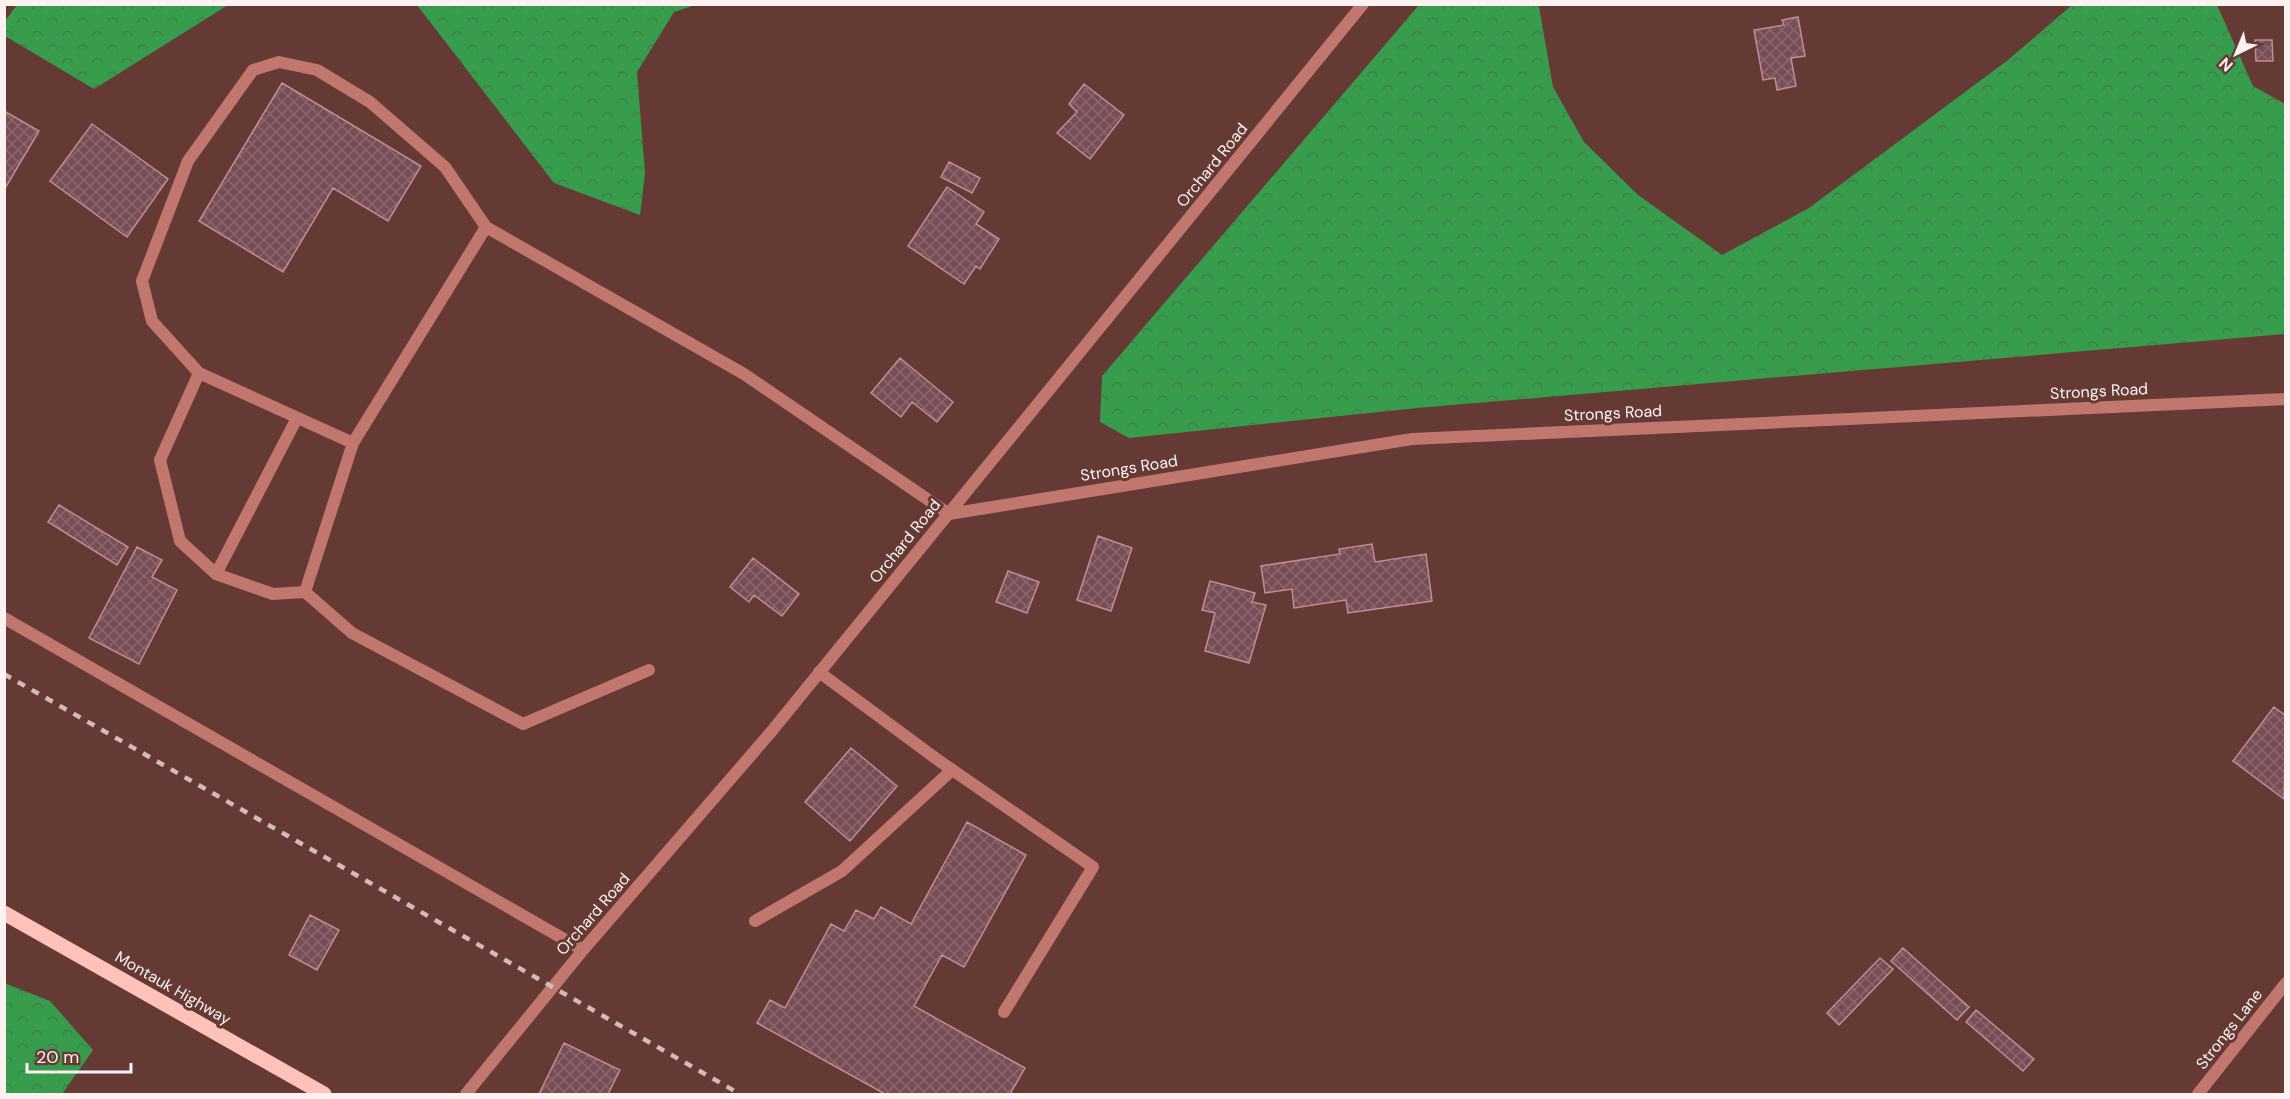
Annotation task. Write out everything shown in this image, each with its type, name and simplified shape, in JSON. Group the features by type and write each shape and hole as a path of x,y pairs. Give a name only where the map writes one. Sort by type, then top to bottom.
{"main road":[{"name":"Montauk Highway","path":"4,912 324,1095"}],"street":[{"name":"Orchard Road","path":"466,1095 583,950 771,732 1363,4"},
{"path":"353,443 199,373 152,321 142,281 188,161 253,70 279,62 317,70 369,102 445,167 486,227 744,374 949,514"},
{"path":"305,592 353,443 486,227"},
{"path":"199,373 160,460 180,541 216,574 273,594 305,592 352,633 523,724 649,670"},
{"name":"Strongs Road","path":"949,514 1412,439 2286,399"},
{"path":"216,574 297,418"},
{"path":"4,618 583,950"},
{"path":"819,672 952,770 1093,867 1004,1012"},
{"path":"755,921 842,871 952,770"},
{"name":"Strongs Lane","path":"2198,1095 2286,983"}],"green space":[{"path":"17,5 228,5 94,89 5,36 5,21"},
{"path":"417,5 695,5 674,12 637,72 645,174 640,215 554,183"},
{"path":"1419,5 1537,5 1553,87 1584,142 1638,195 1722,255 1809,208 2008,60 2072,5 2217,5 2253,86 2285,104 2285,334 1417,408 1129,438 1100,422 1102,376"},
{"path":"4,983 50,1001 93,1050 62,1094 5,1094"}],"building":[{"path":"1798,17 1805,56 1791,58 1796,86 1777,90 1775,78 1763,80 1754,30 1784,25 1782,20"},
{"path":"2255,40 2272,40 2273,61 2256,61"},
{"path":"282,83 421,166 388,221 333,188 283,272 199,221"},
{"path":"1084,84 1124,115 1090,159 1057,133 1077,112 1069,104"},
{"path":"4,111 39,131 4,190"},
{"path":"92,124 168,179 127,237 50,181"},
{"path":"949,162 980,178 972,193 941,177"},
{"path":"947,187 984,212 976,224 999,239 980,269 976,266 964,284 908,246"},
{"path":"900,358 953,402 937,422 912,402 901,417 871,393"},
{"path":"59,505 128,547 117,565 48,522"},
{"path":"1098,536 1132,548 1111,611 1077,600"},
{"path":"1372,544 1375,562 1426,554 1432,601 1348,613 1346,600 1294,608 1292,589 1265,593 1261,566 1340,554 1339,549"},
{"path":"137,547 162,560 152,577 177,590 139,664 89,638"},
{"path":"753,558 799,594 782,616 754,595 749,602 730,587"},
{"path":"1008,571 1039,582 1027,613 996,602"},
{"path":"1210,581 1255,593 1252,602 1266,605 1249,663 1205,651 1215,613 1202,610"},
{"path":"2274,707 2286,716 2284,799 2233,761"},
{"path":"851,748 897,786 850,841 805,802"},
{"path":"967,822 1026,855 964,967 942,955 914,1006 1025,1068 1010,1094 885,1094 757,1023 770,1000 785,1008 831,924 844,931 856,910 874,919 881,907 911,924"},
{"path":"310,915 339,930 317,970 289,955"},
{"path":"1903,948 1969,1007 1957,1020 1891,961"},
{"path":"1880,958 1893,969 1839,1025 1827,1013"},
{"path":"1976,1010 2034,1059 2023,1071 1966,1022"},
{"path":"564,1043 620,1070 608,1094 539,1094"}],"railway":[{"path":"4,674 740,1094"}]}
